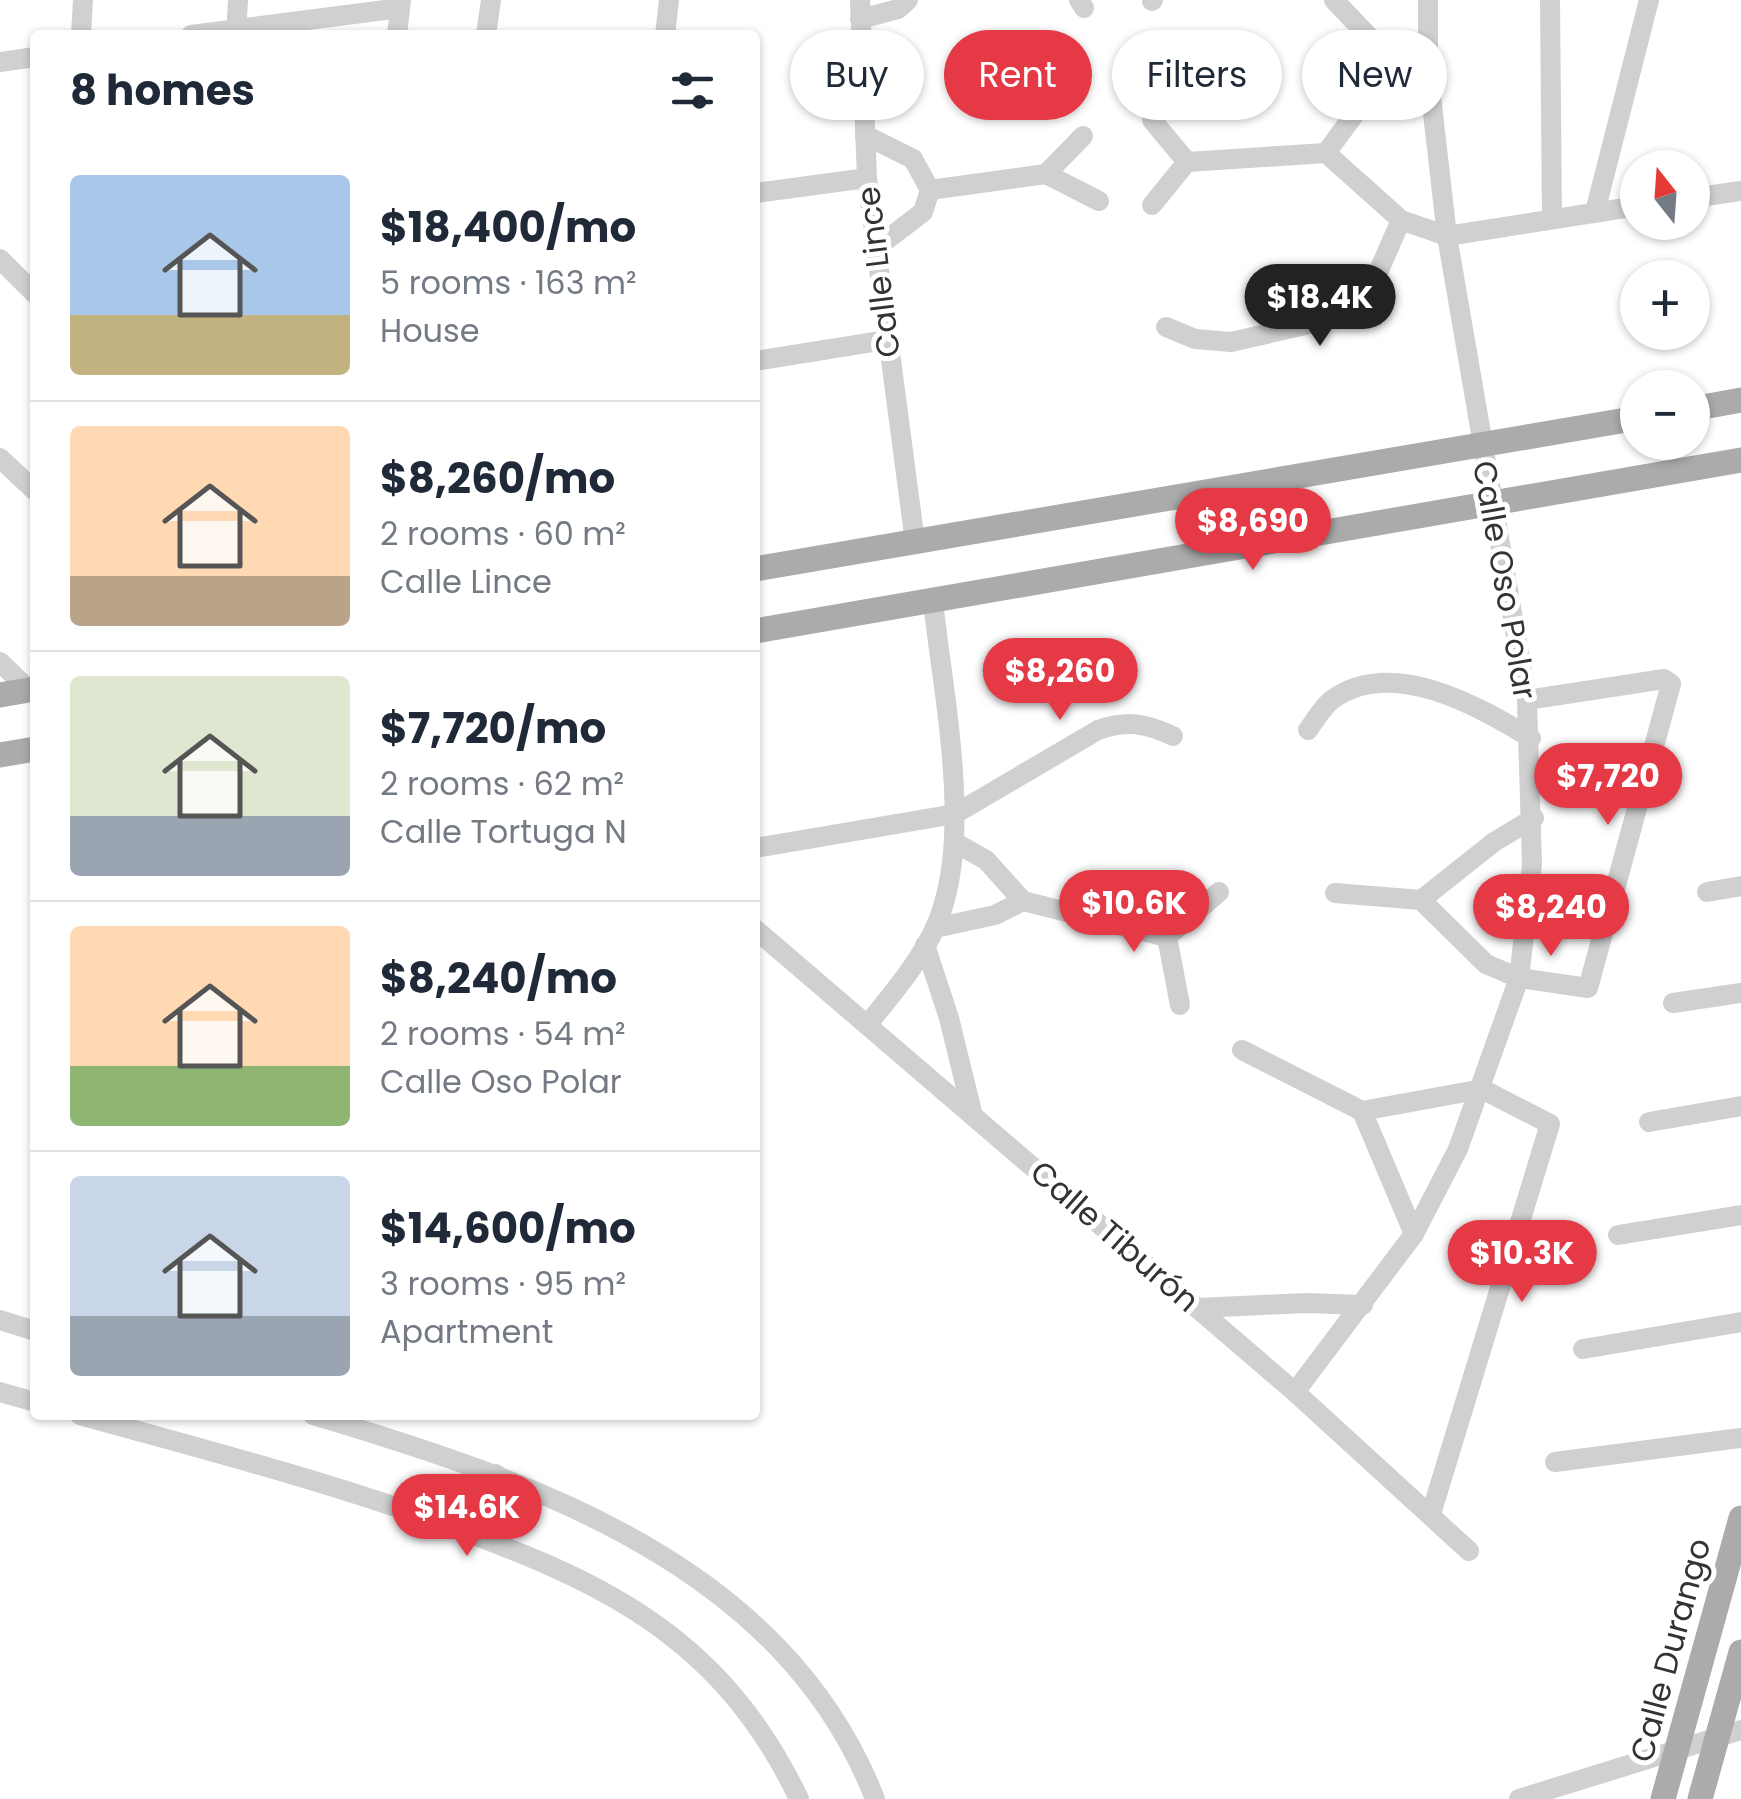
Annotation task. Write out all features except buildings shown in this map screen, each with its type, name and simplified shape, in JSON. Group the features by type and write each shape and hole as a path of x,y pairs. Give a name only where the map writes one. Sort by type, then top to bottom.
{"main road":[{"path":"1710,405 1741,400"},
{"path":"760,567 1620,421"},
{"path":"760,630 1741,460"},
{"path":"0,695 30,689"},
{"path":"0,755 30,749"},
{"name":"Calle Durango","path":"1663,1799 1741,1518"},
{"path":"1700,1799 1730,1733 1741,1652"}],"street":[{"path":"81,30 82,0"},
{"path":"236,30 238,0"},
{"path":"487,30 491,0"},
{"path":"665,30 668,0"},
{"path":"860,10 898,9 908,0"},
{"path":"1334,0 1363,30"},
{"name":"Calle Oso Polar","path":"1428,0 1428,30"},
{"path":"1550,0 1552,219"},
{"path":"1595,212 1649,0"},
{"path":"248,30 400,4 398,30"},
{"name":"Calle Lince","path":"860,10 867,178 915,542"},
{"path":"0,62 30,60"},
{"path":"1152,120 1187,162"},
{"path":"1326,153 1350,120"},
{"name":"Calle Oso Polar","path":"1295,1392 1364,1306 1414,1234 1458,1149 1519,978 1534,818 1531,738 1447,236 1434,120"},
{"path":"865,135 913,159 930,190 923,212 876,248"},
{"path":"1046,174 1082,136"},
{"path":"1152,205 1187,162 1326,153 1402,220 1447,236 1620,209"},
{"path":"930,190 1046,174 1100,202"},
{"path":"760,192 867,178"},
{"path":"1710,195 1741,190"},
{"path":"1166,327 1195,339 1231,342 1349,315 1370,293 1402,220"},
{"path":"0,259 30,289"},
{"path":"760,360 886,340"},
{"path":"0,458 30,487"},
{"path":"868,1022 930,936 950,879 955,814 933,601"},
{"path":"0,662 30,687"},
{"path":"1335,893 1421,900 1465,948 1486,964 1519,978 1573,989 1588,988 1593,983 1671,684 1664,679 1527,700"},
{"path":"1308,730 1329,701 1349,690 1396,684 1438,690 1484,709 1531,738"},
{"path":"760,847 955,814 1098,730 1122,722 1148,724 1173,736"},
{"path":"1421,900 1479,853 1534,818"},
{"path":"954,842 986,860 1023,901 1168,937"},
{"path":"1707,892 1741,886"},
{"path":"1168,937 1219,892"},
{"path":"930,936 996,915 1023,901"},
{"name":"Calle Tiburón","path":"760,933 1295,1392 1470,1551"},
{"path":"930,936 972,1112"},
{"path":"1168,937 1180,1005"},
{"path":"1674,1003 1741,993"},
{"path":"1242,1050 1362,1111 1482,1089 1547,1120 1551,1129 1430,1514"},
{"path":"1649,1122 1741,1106"},
{"path":"1362,1111 1414,1234"},
{"path":"1618,1235 1741,1215"},
{"path":"1198,1308 1272,1303 1364,1306"},
{"path":"0,1320 30,1329"},
{"path":"1583,1349 1741,1322"},
{"path":"0,1392 30,1401"},
{"path":"99,1420 273,1467 570,1571 619,1598 674,1638 713,1673 755,1725 799,1799"},
{"path":"329,1420 496,1474 592,1517 681,1564 736,1605 818,1698 875,1799"},
{"path":"1555,1462 1741,1438"},
{"path":"472,1534 496,1474"},
{"path":"1520,1799 1730,1733"}]}
